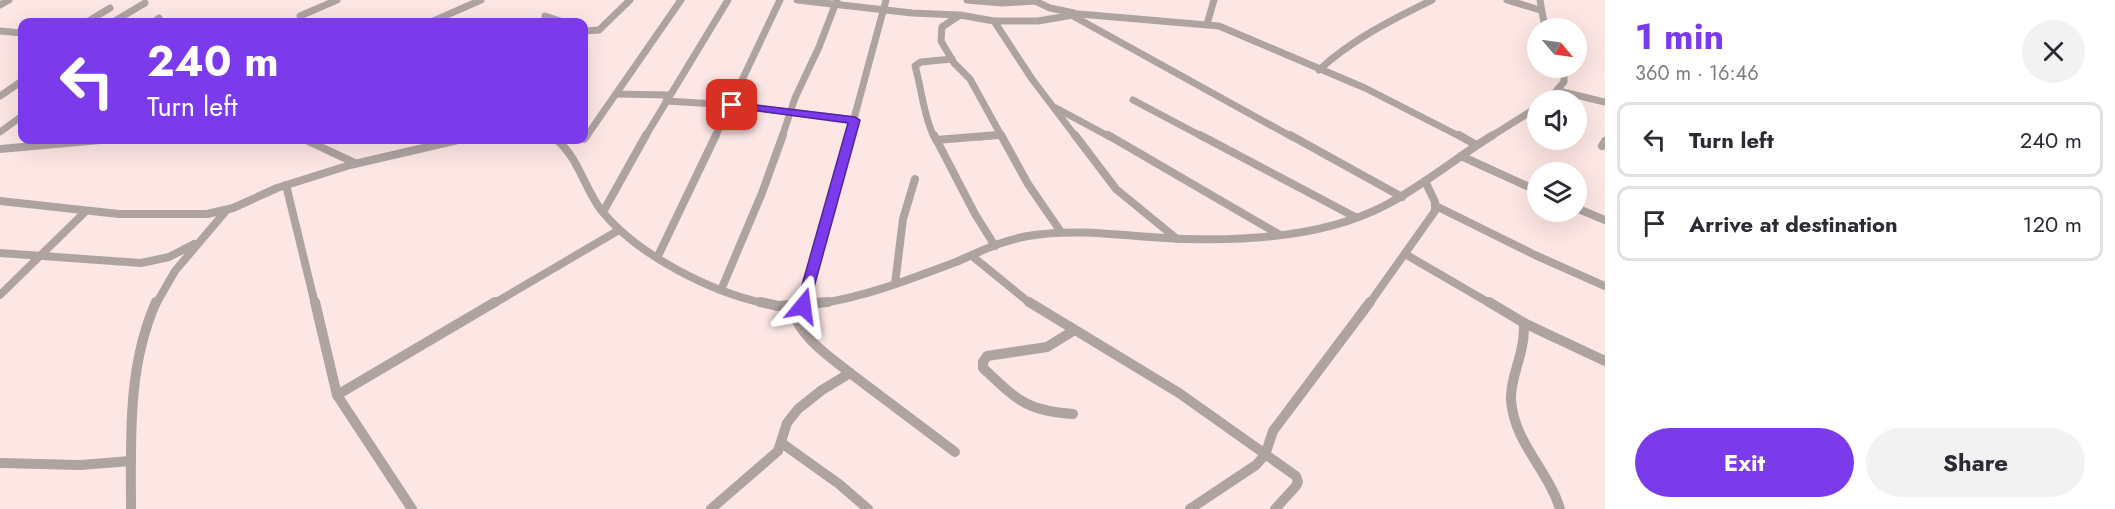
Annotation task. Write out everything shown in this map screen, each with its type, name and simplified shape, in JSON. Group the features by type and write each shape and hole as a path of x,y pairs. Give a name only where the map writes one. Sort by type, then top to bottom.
{"street":[{"path":"0,5 9,0"},
{"path":"301,18 300,16 306,12 337,0"},
{"path":"440,18 481,0"},
{"path":"588,31 599,30 630,0"},
{"path":"588,132 681,0"},
{"path":"603,212 668,98 728,0"},
{"path":"658,256 732,105 780,0"},
{"path":"797,0 885,4 912,14 960,15 994,21 1038,21 1076,15 1138,54 1402,197"},
{"path":"967,0 1035,1 1076,15 1207,24 1238,32 1408,108 1476,145"},
{"path":"1207,24 1214,0"},
{"path":"1319,70 1332,58 1396,17 1432,0"},
{"path":"1507,0 1540,10"},
{"path":"1540,0 1542,18"},
{"path":"721,290 762,193 795,98 836,2"},
{"path":"120,18 145,3"},
{"path":"803,306 885,4"},
{"path":"94,18 110,8"},
{"path":"960,15 947,22 940,34 952,59 970,79 1028,184 1061,232"},
{"path":"545,16 551,18"},
{"path":"994,21 1054,107 1116,189 1177,240"},
{"path":"0,30 18,32"},
{"path":"952,59 921,62 915,66 921,87 923,110 975,214 995,246"},
{"path":"2,93 18,83"},
{"path":"616,94 635,93 855,120"},
{"path":"1587,98 1605,102"},
{"path":"1133,100 1356,218"},
{"path":"1054,107 1147,156 1280,235"},
{"path":"562,144 572,153 593,198 619,230 658,256 721,290 756,302 791,308 868,293 1025,236 1061,232 1177,240 1242,238 1280,235 1356,218 1378,210 1402,197 1476,145 1527,114"},
{"path":"0,132 18,119"},
{"path":"936,140 1000,135"},
{"path":"0,149 35,144"},
{"path":"315,144 355,163"},
{"path":"0,201 84,213 211,214 227,210 286,185 355,163 436,144"},
{"path":"572,153 579,144"},
{"path":"1461,156 1527,186"},
{"path":"895,284 903,219 915,179"},
{"path":"1196,508 1256,465 1265,455 1273,431 1435,211 1436,206 1425,181"},
{"path":"286,185 337,395 412,509"},
{"path":"1436,206 1535,255 1605,286"},
{"path":"131,509 130,461 135,379 152,311 173,273 211,224 227,210"},
{"path":"0,294 84,213"},
{"path":"1587,213 1605,220"},
{"path":"337,395 619,230"},
{"path":"0,253 141,263 157,262 199,242"},
{"path":"1405,254 1524,323 1605,361"},
{"path":"972,256 1006,286 1073,331 1179,393 1296,477 1298,482 1295,489 1278,502 1275,509"},
{"path":"791,308 794,321 800,331 850,373 955,452"},
{"path":"1524,323 1523,344 1512,380 1510,399 1514,418 1528,452 1561,508"},
{"path":"1073,331 1047,347 987,357 983,362 983,368 1024,405 1046,413 1073,414"},
{"path":"711,509 778,451 783,444 788,421 797,411 837,380 850,373"},
{"path":"783,444 814,465 868,509"},
{"path":"0,463 80,465 130,461"}],"route":[{"path":"732,105 855,120 803,306"}]}
